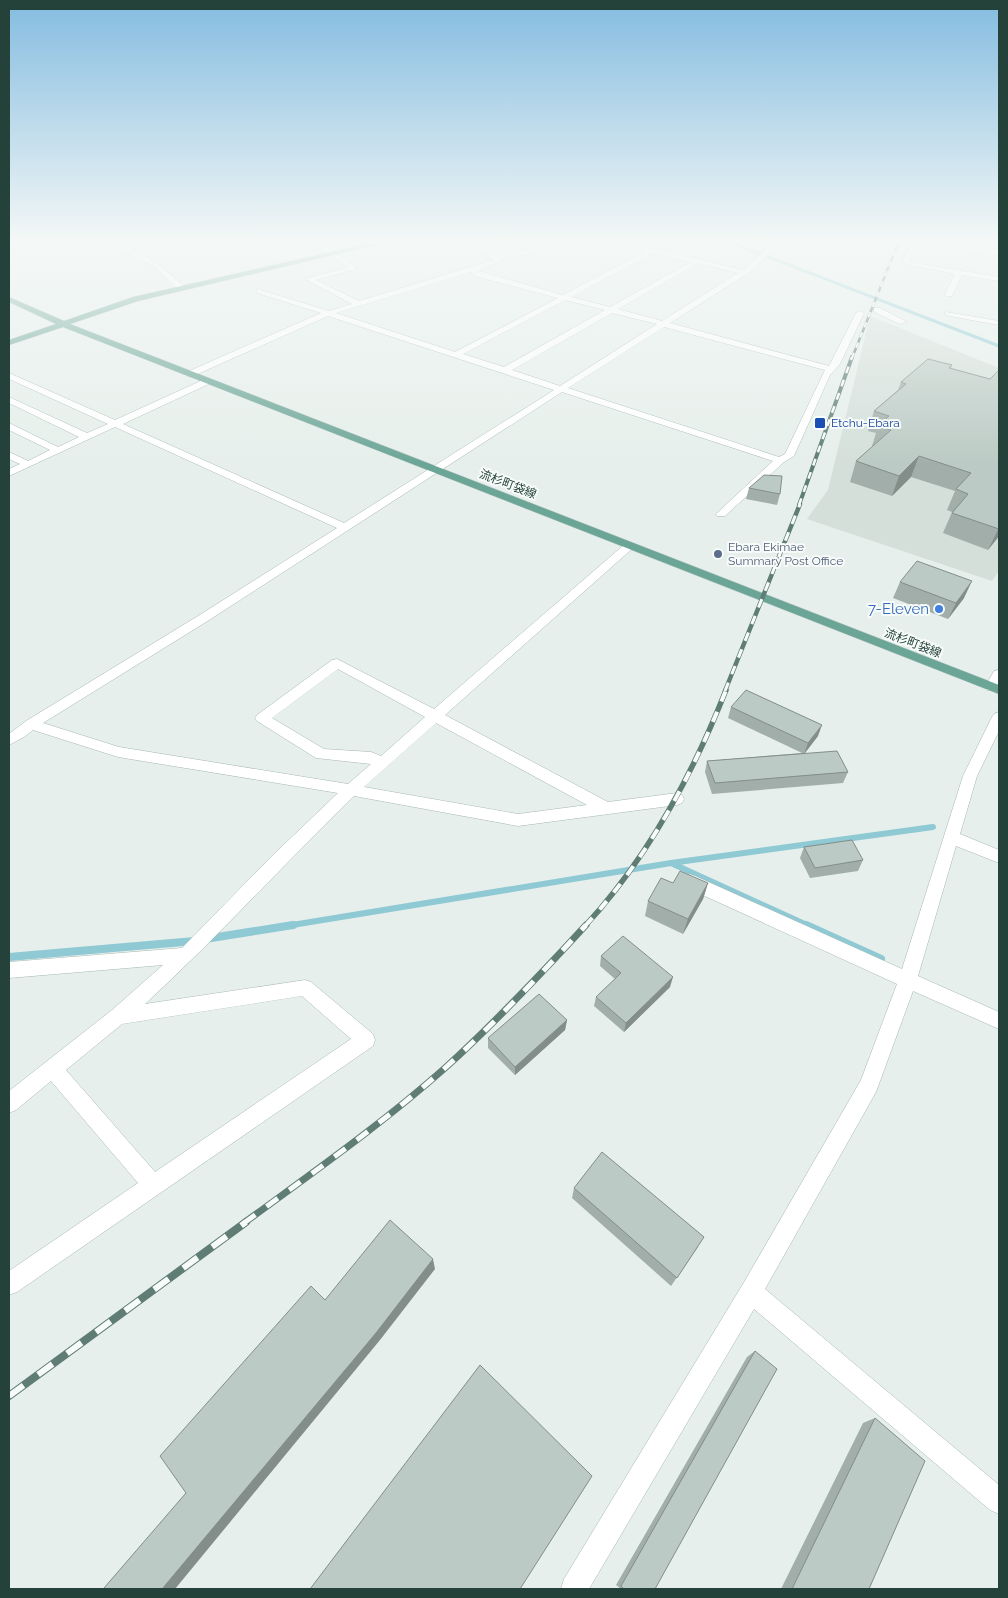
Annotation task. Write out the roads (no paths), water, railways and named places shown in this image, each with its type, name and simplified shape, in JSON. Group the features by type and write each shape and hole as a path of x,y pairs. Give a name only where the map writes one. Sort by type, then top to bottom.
{"main road":[{"name":"流杉町袋線","path":"43,316 996,689"},
{"path":"9,343 86,316"}],"street":[{"path":"190,374 322,316"},
{"path":"331,316 780,460"},
{"path":"454,355 531,316"},
{"path":"504,371 599,316"},
{"path":"633,316 832,368"},
{"path":"12,734 202,619 344,526 676,316"},
{"path":"721,514 780,460 789,456 826,374 836,364 859,316"},
{"path":"889,316 903,322"},
{"path":"959,316 999,322"},
{"path":"9,376 344,526"},
{"path":"9,473 208,381"},
{"path":"9,394 30,385"},
{"path":"9,400 87,437"},
{"path":"9,426 58,450"},
{"path":"9,455 27,464"},
{"path":"9,1103 118,1016 186,955 279,858 351,790 630,546"},
{"path":"382,763 371,757 320,754 262,718 337,663 607,809"},
{"path":"996,689 999,674"},
{"path":"574,1589 751,1292 869,1085 908,980 970,776 999,717"},
{"path":"31,724 118,752 351,790 518,820 677,799"},
{"path":"952,838 999,857"},
{"path":"678,876 999,1021"},
{"path":"9,981 17,969 186,955"},
{"path":"9,1284 366,1040 305,988 118,1016"},
{"path":"52,1068 153,1185"},
{"path":"751,1292 999,1501"}],"waterway":[{"path":"920,316 999,346"},
{"path":"671,863 933,827"},
{"path":"286,926 671,863"},
{"path":"671,863 809,926"},
{"path":"205,939 293,925"},
{"path":"806,925 881,959"},
{"path":"9,957 195,941"}],"railway":[{"path":"852,358 869,316"},
{"path":"799,505 852,357"},
{"path":"725,691 800,504"},
{"path":"585,926 629,873 666,815 698,754 726,690"},
{"path":"244,1223 321,1167 421,1089 482,1034 586,925"},
{"path":"9,1396 246,1222"}],"place":[{"name":"Etchu-Ebara","path":"820,423"},
{"name":"Ebara Ekimae Summary Post Office","path":"718,554"},
{"name":"7-Eleven","path":"939,609"}]}
